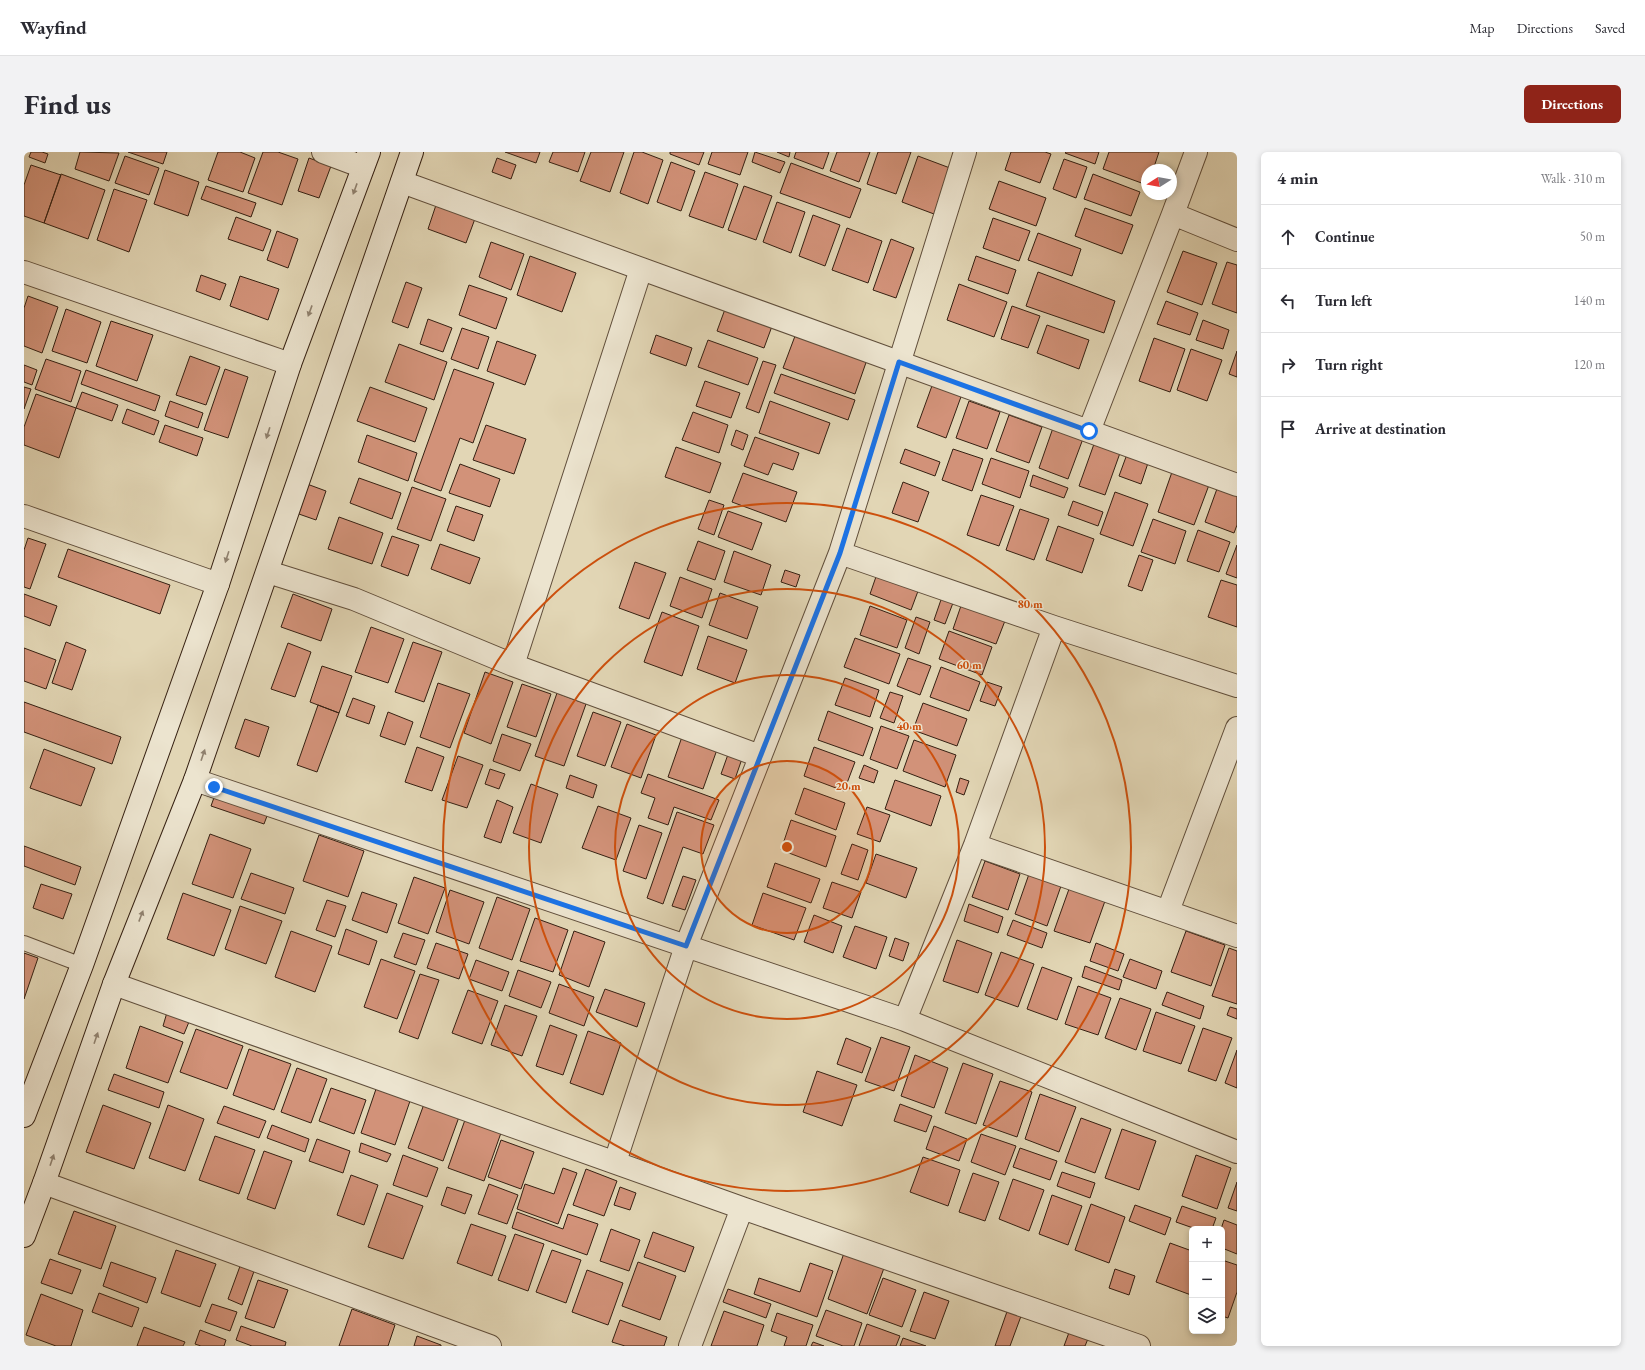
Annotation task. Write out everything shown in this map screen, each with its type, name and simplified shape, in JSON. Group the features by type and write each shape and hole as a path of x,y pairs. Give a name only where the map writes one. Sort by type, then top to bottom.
{"street":[{"path":"24,1116 82,965 218,584 290,364 366,159 323,152"},
{"path":"24,1236 114,984 195,780 412,152"},
{"path":"615,1162 686,946 840,553 964,152"},
{"path":"1089,431 1196,152"},
{"path":"402,182 1237,485"},
{"path":"1173,214 1237,240"},
{"path":"513,665 641,269"},
{"path":"24,272 290,364"},
{"path":"24,516 218,584"},
{"path":"840,553 1054,627 1237,686"},
{"path":"268,572 354,599 513,665 760,756"},
{"path":"905,1020 975,845 1054,627"},
{"path":"1168,911 1237,728"},
{"path":"195,780 905,1020 1237,1152"},
{"path":"975,845 1237,936"},
{"path":"114,984 742,1208 1139,1346"},
{"path":"44,1183 490,1346"},
{"path":"690,1346 742,1208"}],"lane":[{"path":"24,943 82,965"}],"building":[{"path":"31,152 42,152 48,154 45,163 29,157"},
{"path":"80,152 119,153 109,181 75,169"},
{"path":"128,152 167,152 163,164"},
{"path":"218,152 240,152 255,158 243,192 208,180"},
{"path":"263,152 278,152 298,159 282,205 248,193"},
{"path":"505,152 540,152 536,163"},
{"path":"553,152 585,152 578,172 549,162"},
{"path":"591,152 624,152 610,192 580,181"},
{"path":"634,152 642,152 663,160 648,204 620,193"},
{"path":"670,152 704,152 699,165 670,154"},
{"path":"712,152 748,152 740,175 708,164"},
{"path":"755,152 785,162 780,173 752,162"},
{"path":"777,152 790,152 789,157"},
{"path":"796,152 829,152 823,169 794,158"},
{"path":"837,152 870,152 859,182 830,171"},
{"path":"878,152 911,152 896,194 867,184"},
{"path":"1011,152 1045,152 1051,154 1040,183 1005,170"},
{"path":"1099,152 1095,164 1065,153"},
{"path":"1109,152 1159,152 1155,164 1141,164 1141,183 1103,169"},
{"path":"125,156 159,168 149,195 115,183"},
{"path":"918,156 950,168 934,214 902,202"},
{"path":"309,158 331,166 319,198 298,191"},
{"path":"497,158 516,165 511,179 492,172"},
{"path":"1064,159 1087,167 1076,198 1053,189"},
{"path":"671,162 695,171 681,211 657,202"},
{"path":"791,163 861,189 850,218 780,193"},
{"path":"31,165 61,175 44,223 24,216 24,185"},
{"path":"165,170 199,182 188,216 154,204"},
{"path":"705,172 738,184 723,228 689,216"},
{"path":"61,174 105,190 88,239 44,223"},
{"path":"1093,174 1140,192 1131,216 1084,199"},
{"path":"999,181 1046,198 1036,226 989,209"},
{"path":"206,186 256,203 251,217 201,199"},
{"path":"744,186 772,196 756,240 728,230"},
{"path":"114,189 147,200 129,252 97,240"},
{"path":"437,202 476,216 466,243 428,229"},
{"path":"777,202 805,212 791,253 763,242"},
{"path":"1085,208 1133,225 1122,254 1075,236"},
{"path":"813,215 840,225 825,266 799,256"},
{"path":"236,217 271,230 263,251 228,239"},
{"path":"993,218 1030,231 1019,261 983,248"},
{"path":"847,228 882,241 868,283 832,270"},
{"path":"277,231 298,239 288,268 267,260"},
{"path":"1038,233 1081,249 1072,276 1028,260"},
{"path":"891,239 914,248 896,298 873,290"},
{"path":"491,242 524,254 511,290 479,277"},
{"path":"1183,251 1217,263 1202,305 1167,292"},
{"path":"530,256 576,273 562,312 517,295"},
{"path":"976,256 1016,270 1008,294 968,280"},
{"path":"1227,262 1237,265 1237,313 1212,304"},
{"path":"1038,272 1115,301 1104,333 1026,306"},
{"path":"201,275 226,284 220,300 196,291"},
{"path":"240,276 279,289 268,320 230,306"},
{"path":"406,282 422,288 408,328 392,322"},
{"path":"959,284 1007,302 994,337 947,320"},
{"path":"469,285 507,298 496,329 459,315"},
{"path":"28,296 58,307 42,353 24,346 24,308"},
{"path":"728,301 775,318 764,348 717,331"},
{"path":"1166,301 1198,313 1190,335 1157,324"},
{"path":"1012,306 1040,316 1028,348 1001,339"},
{"path":"66,309 101,322 87,363 52,351"},
{"path":"428,319 452,328 443,352 420,344"},
{"path":"1203,320 1229,330 1223,349 1196,340"},
{"path":"111,321 153,335 137,381 96,366"},
{"path":"1047,325 1089,340 1079,369 1037,353"},
{"path":"462,328 489,337 478,369 451,359"},
{"path":"798,328 869,354 855,394 783,368"},
{"path":"656,335 692,348 686,366 650,353"},
{"path":"1154,338 1185,349 1170,392 1139,381"},
{"path":"708,340 758,358 748,385 698,367"},
{"path":"497,341 536,355 525,385 487,371"},
{"path":"399,344 447,362 434,400 385,382"},
{"path":"1191,349 1222,360 1207,401 1177,390"},
{"path":"1237,351 1237,377 1229,374"},
{"path":"190,356 220,367 206,405 176,395"},
{"path":"46,359 81,371 71,402 35,389"},
{"path":"763,361 776,365 759,413 746,408"},
{"path":"24,365 37,370 32,385 24,382"},
{"path":"225,369 248,377 228,438 204,430"},
{"path":"454,369 494,383 473,443 460,438 441,491 414,481"},
{"path":"86,370 160,396 155,411 81,384"},
{"path":"781,374 855,400 848,420 774,393"},
{"path":"705,381 740,393 731,418 696,406"},
{"path":"933,383 962,394 946,438 917,427"},
{"path":"24,387 31,389 24,409"},
{"path":"370,387 427,408 415,442 357,421"},
{"path":"82,392 118,405 112,421 76,408"},
{"path":"36,394 76,408 59,458 24,445 24,427"},
{"path":"170,401 203,413 198,428 165,416"},
{"path":"770,401 830,423 819,454 759,433"},
{"path":"969,401 1000,412 987,449 956,438"},
{"path":"127,409 159,421 154,435 122,423"},
{"path":"693,412 728,425 719,453 682,440"},
{"path":"1009,415 1042,427 1029,463 996,451"},
{"path":"165,425 203,438 197,456 159,442"},
{"path":"486,425 526,439 514,474 473,460"},
{"path":"1054,425 1084,436 1068,479 1039,468"},
{"path":"736,430 748,435 743,450 731,445"},
{"path":"367,435 417,453 408,481 358,462"},
{"path":"755,437 799,453 793,470 773,463 768,475 744,466"},
{"path":"1094,444 1120,453 1105,495 1079,486"},
{"path":"1130,446 1151,454 1141,484 1119,476"},
{"path":"676,447 721,463 710,493 665,477"},
{"path":"905,449 940,462 935,476 900,463"},
{"path":"953,449 983,459 972,491 942,480"},
{"path":"991,458 1029,471 1020,498 982,484"},
{"path":"460,464 500,479 490,507 449,493"},
{"path":"1172,472 1209,485 1194,525 1158,512"},
{"path":"743,473 797,492 786,522 732,502"},
{"path":"1033,475 1068,488 1064,498 1030,486"},
{"path":"359,478 401,493 392,519 350,503"},
{"path":"903,482 929,492 918,522 892,513"},
{"path":"307,484 326,491 316,520 296,513"},
{"path":"1218,486 1237,494 1237,525 1234,533 1205,522"},
{"path":"412,487 446,499 431,541 397,529"},
{"path":"1115,492 1148,504 1133,546 1100,534"},
{"path":"981,495 1014,506 999,546 967,535"},
{"path":"709,500 724,505 714,535 698,529"},
{"path":"1073,501 1103,512 1098,526 1068,515"},
{"path":"456,506 483,515 474,541 447,531"},
{"path":"1020,509 1049,519 1034,560 1006,550"},
{"path":"728,511 762,523 752,550 718,537"},
{"path":"339,517 383,533 372,564 328,549"},
{"path":"1153,519 1186,531 1175,564 1141,552"},
{"path":"1058,526 1094,539 1082,573 1046,560"},
{"path":"1198,530 1230,542 1219,572 1187,561"},
{"path":"392,536 419,545 408,576 381,566"},
{"path":"28,538 46,544 30,589 24,587 24,550"},
{"path":"698,541 725,551 715,580 687,570"},
{"path":"440,544 480,558 470,584 431,569"},
{"path":"1237,545 1237,578 1226,574"},
{"path":"68,549 170,585 160,614 58,577"},
{"path":"734,551 771,565 761,595 724,582"},
{"path":"1139,555 1153,560 1142,591 1128,586"},
{"path":"635,562 666,573 649,619 619,608"},
{"path":"879,568 921,583 911,610 870,594"},
{"path":"785,570 800,575 796,587 781,582"},
{"path":"680,577 712,589 702,618 670,606"},
{"path":"1221,580 1237,585 1237,627 1208,617"},
{"path":"944,591 956,595 945,624 934,620"},
{"path":"720,593 758,607 747,639 709,625"},
{"path":"24,594 57,606 50,626 24,616"},
{"path":"293,594 332,609 321,641 281,627"},
{"path":"964,597 1008,613 996,644 953,629"},
{"path":"870,606 907,620 897,648 860,635"},
{"path":"662,612 699,626 682,676 644,662"},
{"path":"916,617 930,622 919,654 905,648"},
{"path":"371,627 404,639 388,683 355,672"},
{"path":"949,631 992,647 982,675 939,659"},
{"path":"708,636 747,650 735,683 697,669"},
{"path":"855,638 900,654 889,684 844,667"},
{"path":"66,642 86,650 72,690 52,683"},
{"path":"413,642 442,652 424,702 395,692"},
{"path":"288,643 311,652 295,697 271,689"},
{"path":"24,648 56,660 46,689 24,681"},
{"path":"908,658 931,666 920,695 897,686"},
{"path":"322,666 352,676 339,713 310,702"},
{"path":"941,667 980,682 969,711 930,697"},
{"path":"485,672 513,682 491,744 464,733"},
{"path":"845,678 879,690 870,717 835,705"},
{"path":"987,682 1002,687 995,706 980,701"},
{"path":"438,683 470,694 450,748 420,737"},
{"path":"522,684 551,694 536,737 507,727"},
{"path":"890,692 903,696 894,723 880,718"},
{"path":"557,693 586,704 564,766 535,756"},
{"path":"353,698 375,706 369,724 346,716"},
{"path":"24,702 121,737 112,764 24,732"},
{"path":"923,703 967,719 957,746 913,730"},
{"path":"318,705 339,713 317,772 297,765"},
{"path":"828,711 873,728 863,756 818,740"},
{"path":"388,712 413,722 405,745 380,736"},
{"path":"593,712 621,722 605,766 577,756"},
{"path":"245,719 269,727 259,757 235,748"},
{"path":"627,724 656,735 641,778 611,767"},
{"path":"881,726 909,736 897,769 870,759"},
{"path":"684,731 719,744 703,789 668,777"},
{"path":"502,734 531,744 520,771 493,761"},
{"path":"914,740 956,755 945,787 903,771"},
{"path":"731,746 745,750 735,779 721,774"},
{"path":"417,747 444,757 432,791 405,782"},
{"path":"814,747 855,762 844,791 804,776"},
{"path":"44,749 95,768 81,806 30,788"},
{"path":"458,756 483,765 467,808 442,800"},
{"path":"864,765 878,771 874,783 859,778"},
{"path":"490,769 505,774 499,789 485,784"},
{"path":"648,774 719,800 711,820 674,807 668,825 648,818 655,798 641,793"},
{"path":"570,775 597,785 593,798 566,788"},
{"path":"960,778 969,781 964,795 956,792"},
{"path":"895,780 941,796 931,826 885,809"},
{"path":"531,784 558,794 541,843 513,833"},
{"path":"804,788 845,803 836,830 795,814"},
{"path":"217,789 270,808 264,824 211,806"},
{"path":"497,800 513,807 501,843 484,837"},
{"path":"598,806 631,818 616,860 582,848"},
{"path":"867,807 890,815 880,842 857,834"},
{"path":"677,812 714,825 703,854 683,847 663,904 647,898"},
{"path":"791,820 836,836 826,867 781,850"},
{"path":"639,825 662,833 646,879 623,871"},
{"path":"210,834 251,849 233,898 192,884"},
{"path":"319,835 364,851 348,897 303,881"},
{"path":"852,844 868,850 858,880 841,874"},
{"path":"24,846 81,867 75,885 24,866"},
{"path":"876,854 917,868 906,898 866,883"},
{"path":"985,861 1020,874 1008,910 972,897"},
{"path":"775,863 820,879 811,903 767,887"},
{"path":"251,873 294,888 285,914 241,899"},
{"path":"1029,874 1061,886 1047,926 1015,914"},
{"path":"683,876 696,880 685,910 672,906"},
{"path":"414,877 445,888 428,934 398,923"},
{"path":"832,882 861,892 852,918 823,908"},
{"path":"41,884 72,894 63,919 33,908"},
{"path":"1069,889 1105,901 1090,943 1054,931"},
{"path":"450,890 484,902 469,944 436,932"},
{"path":"362,892 397,904 387,933 352,920"},
{"path":"183,893 231,910 214,956 167,939"},
{"path":"763,893 806,908 794,940 752,925"},
{"path":"497,897 530,909 512,960 479,948"},
{"path":"327,900 346,906 335,937 316,930"},
{"path":"969,904 1003,917 998,933 964,921"},
{"path":"240,906 282,921 266,964 225,949"},
{"path":"814,915 842,926 833,953 804,942"},
{"path":"535,918 568,930 553,972 520,961"},
{"path":"1013,920 1047,933 1042,948 1007,935"},
{"path":"855,926 887,937 876,969 843,957"},
{"path":"346,929 377,941 369,965 338,954"},
{"path":"291,931 332,946 315,992 275,977"},
{"path":"574,931 605,942 589,987 559,975"},
{"path":"1186,931 1225,945 1211,986 1171,972"},
{"path":"403,933 425,940 416,965 394,957"},
{"path":"895,938 909,943 903,961 889,956"},
{"path":"957,940 992,953 978,993 943,981"},
{"path":"436,943 468,954 459,979 427,968"},
{"path":"1096,943 1124,954 1118,971 1090,961"},
{"path":"1229,948 1237,951 1237,1004 1212,996"},
{"path":"1001,952 1034,964 1018,1007 985,995"},
{"path":"24,953 38,958 24,999"},
{"path":"381,959 415,971 397,1019 364,1007"},
{"path":"1130,959 1162,971 1156,989 1123,977"},
{"path":"476,960 509,972 502,991 469,979"},
{"path":"1085,966 1122,980 1119,990 1082,977"},
{"path":"1042,967 1072,978 1057,1020 1027,1009"},
{"path":"518,970 551,982 541,1008 509,996"},
{"path":"420,974 439,980 418,1039 399,1032"},
{"path":"559,984 594,997 584,1026 549,1013"},
{"path":"1078,986 1111,998 1098,1035 1065,1024"},
{"path":"605,989 645,1003 637,1027 596,1012"},
{"path":"468,990 498,1001 482,1044 452,1033"},
{"path":"1167,992 1204,1006 1200,1019 1162,1005"},
{"path":"1120,998 1151,1009 1136,1050 1105,1038"},
{"path":"505,1005 537,1016 522,1056 491,1045"},
{"path":"1230,1007 1237,1009 1237,1019 1227,1015"},
{"path":"168,1009 191,1017 184,1034 163,1026"},
{"path":"1156,1012 1195,1026 1181,1064 1143,1051"},
{"path":"550,1025 577,1035 563,1075 536,1066"},
{"path":"140,1026 183,1042 168,1083 126,1068"},
{"path":"1203,1028 1232,1038 1216,1081 1188,1071"},
{"path":"196,1029 243,1046 227,1089 180,1072"},
{"path":"588,1031 621,1043 603,1095 570,1083"},
{"path":"881,1037 910,1047 894,1091 865,1081"},
{"path":"846,1038 871,1048 862,1073 837,1064"},
{"path":"249,1049 291,1064 274,1110 233,1095"},
{"path":"1237,1050 1237,1088 1225,1083"},
{"path":"915,1055 948,1068 934,1108 901,1096"},
{"path":"963,1063 993,1074 976,1124 945,1113"},
{"path":"297,1068 327,1079 311,1123 281,1112"},
{"path":"817,1071 857,1085 842,1126 803,1112"},
{"path":"114,1074 164,1092 159,1108 108,1090"},
{"path":"1000,1081 1032,1092 1017,1137 983,1125"},
{"path":"331,1088 366,1100 354,1134 319,1121"},
{"path":"376,1089 410,1101 395,1145 361,1133"},
{"path":"1040,1094 1076,1107 1059,1152 1025,1139"},
{"path":"424,1104 459,1117 443,1161 408,1148"},
{"path":"900,1104 932,1116 926,1132 894,1121"},
{"path":"103,1105 151,1123 134,1169 86,1152"},
{"path":"168,1105 204,1119 185,1171 149,1158"},
{"path":"224,1106 266,1121 259,1138 217,1123"},
{"path":"466,1117 502,1130 484,1181 448,1168"},
{"path":"1081,1118 1111,1129 1095,1173 1065,1162"},
{"path":"272,1125 309,1139 305,1152 267,1138"},
{"path":"934,1126 967,1139 959,1161 926,1149"},
{"path":"1122,1129 1156,1141 1139,1190 1105,1178"},
{"path":"981,1134 1016,1146 1005,1175 971,1162"},
{"path":"215,1136 255,1150 239,1194 199,1180"},
{"path":"317,1139 350,1151 343,1173 309,1161"},
{"path":"501,1140 534,1152 521,1189 488,1177"},
{"path":"361,1143 391,1154 387,1162 359,1152"},
{"path":"1020,1148 1057,1161 1050,1180 1013,1167"},
{"path":"264,1151 292,1161 275,1209 247,1199"},
{"path":"403,1155 438,1168 427,1197 393,1185"},
{"path":"1196,1155 1231,1168 1217,1209 1182,1196"},
{"path":"923,1157 960,1170 948,1206 910,1192"},
{"path":"563,1168 577,1173 558,1224 517,1209 525,1184 554,1194"},
{"path":"586,1169 617,1181 604,1216 573,1205"},
{"path":"1062,1172 1095,1183 1090,1198 1057,1186"},
{"path":"973,1173 999,1182 985,1221 959,1212"},
{"path":"351,1175 378,1185 364,1225 337,1215"},
{"path":"1013,1179 1044,1190 1029,1231 999,1219"},
{"path":"1237,1182 1237,1211 1228,1208"},
{"path":"489,1184 518,1195 507,1224 478,1214"},
{"path":"447,1187 472,1195 465,1214 441,1205"},
{"path":"620,1187 636,1193 630,1210 614,1205"},
{"path":"387,1193 423,1206 403,1259 368,1247"},
{"path":"1052,1195 1082,1206 1068,1245 1039,1234"},
{"path":"1091,1204 1125,1217 1109,1263 1075,1250"},
{"path":"1135,1205 1171,1218 1165,1235 1129,1221"},
{"path":"1182,1206 1216,1218 1213,1226 1189,1227 1176,1222"},
{"path":"74,1211 116,1226 101,1269 58,1254"},
{"path":"517,1212 563,1229 568,1214 598,1224 587,1255 512,1228"},
{"path":"1224,1220 1237,1225 1237,1254 1225,1249 1225,1226 1222,1226"},
{"path":"471,1224 506,1236 492,1276 457,1263"},
{"path":"611,1229 640,1240 629,1271 600,1261"},
{"path":"653,1232 694,1247 685,1272 644,1257"},
{"path":"515,1234 544,1244 528,1291 498,1280"},
{"path":"1170,1243 1189,1250 1189,1294 1156,1282"},
{"path":"176,1250 216,1264 200,1307 161,1293"},
{"path":"552,1250 581,1260 566,1303 536,1292"},
{"path":"844,1253 884,1268 867,1314 828,1299"},
{"path":"243,1258 257,1263 242,1305 228,1299"},
{"path":"50,1259 81,1270 72,1294 41,1283"},
{"path":"1225,1261 1237,1265 1237,1292 1228,1318 1225,1317"},
{"path":"111,1262 156,1278 147,1303 103,1286"},
{"path":"638,1262 676,1276 660,1320 622,1306"},
{"path":"810,1263 833,1271 817,1317 754,1294 759,1278 800,1292"},
{"path":"1115,1269 1135,1276 1129,1295 1109,1288"},
{"path":"587,1270 623,1283 608,1325 572,1312"},
{"path":"883,1278 916,1290 902,1327 869,1315"},
{"path":"258,1280 288,1290 274,1328 245,1318"},
{"path":"728,1289 771,1304 766,1318 723,1302"},
{"path":"924,1292 949,1301 935,1339 910,1331"},
{"path":"99,1293 139,1308 132,1327 92,1312"},
{"path":"41,1294 83,1310 71,1346 56,1346 26,1335"},
{"path":"1010,1303 1024,1308 1010,1346 995,1346"},
{"path":"212,1304 237,1312 230,1331 205,1322"},
{"path":"352,1309 395,1325 388,1346 339,1346"},
{"path":"826,1310 862,1323 854,1346 843,1346 816,1336"},
{"path":"724,1311 764,1325 757,1346 711,1346"},
{"path":"777,1313 813,1325 806,1346 784,1346 787,1337 771,1331"},
{"path":"620,1320 667,1337 664,1346 625,1346 612,1342"},
{"path":"867,1324 900,1336 896,1346 859,1346"},
{"path":"241,1326 286,1342 285,1346 252,1346 236,1340"},
{"path":"144,1327 185,1342 183,1346 137,1346"},
{"path":"1071,1327 1090,1334 1085,1346 1064,1346"},
{"path":"200,1330 226,1340 224,1346 201,1346 195,1344"},
{"path":"417,1336 441,1345 441,1346 414,1346"},
{"path":"903,1338 926,1346 900,1346"},
{"path":"813,1342 824,1346 811,1346"}],"route":[{"path":"214,787 686,946 840,553 899,362 1089,431"}]}
